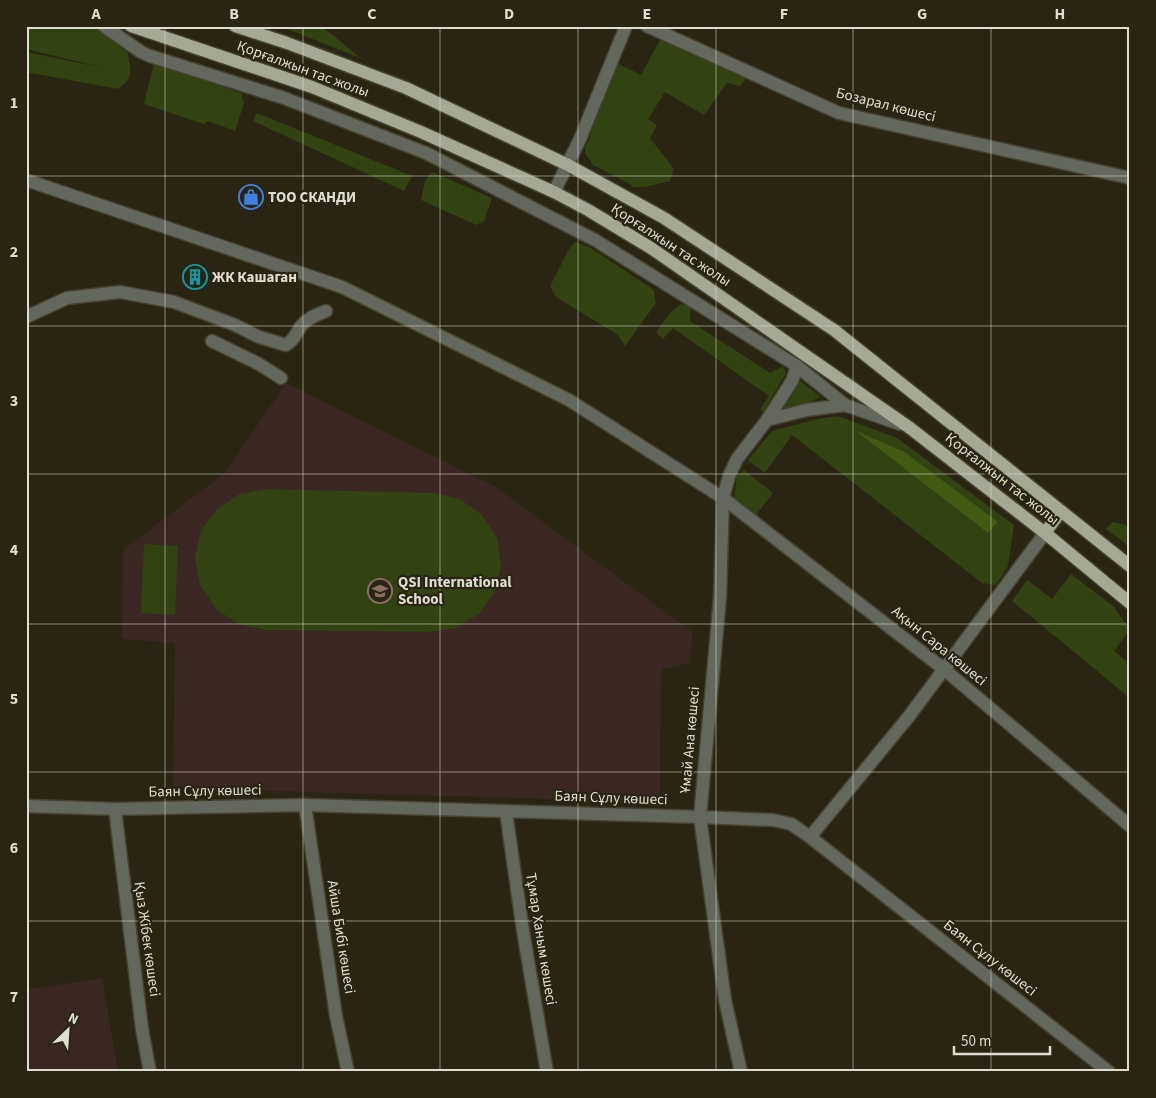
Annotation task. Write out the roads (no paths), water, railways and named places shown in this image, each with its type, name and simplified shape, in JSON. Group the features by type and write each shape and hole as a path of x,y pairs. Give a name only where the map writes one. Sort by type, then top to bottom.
{"main road":[{"name":"Қорғалжын тас жолы","path":"131,26 312,87 421,132 554,192 588,210 652,248 910,428 1045,533 1130,603"},
{"name":"Қорғалжын тас жолы","path":"235,26 287,43 406,88 568,165 664,218 834,330 1130,566"},
{"path":"1045,533 1061,511"}],"street":[{"path":"104,26 150,56 284,98 426,153 595,240 797,366 845,405 876,414 910,428"},
{"path":"554,192 580,139 626,26"},
{"name":"Бозарал көшесі","path":"647,26 839,113 1130,178"},
{"name":"Ақын Сара көшесі","path":"26,180 342,287 569,400 723,498 945,670 1130,826"},
{"path":"26,317 67,298 120,292 174,302 235,325 259,338 286,345 292,341 302,324 312,316 326,311"},
{"path":"212,341 259,364 280,378"},
{"name":"Ұмай Ана көшесі","path":"741,1072 725,1000 700,817 720,597 723,498 729,476 738,459 767,420 792,381 797,366"},
{"path":"767,420 806,410 845,405"},
{"path":"810,837 945,670 1045,533"},
{"name":"Баян Сұлу көшесі","path":"26,806 115,809 305,805 700,817 774,820 791,824 810,837 1094,1067 1109,1072"},
{"name":"Айша Бибі көшесі","path":"305,805 336,1016 348,1072"},
{"name":"Қыз Жібек көшесі","path":"115,809 141,1019 150,1072"},
{"name":"Тұмар Ханым көшесі","path":"506,812 522,931 547,1072"}],"place":[{"name":"ТОО СКАНДИ","path":"251,197"},
{"name":"ЖК Кашаган","path":"195,277"},
{"name":"QSI International School","path":"380,591"}]}
